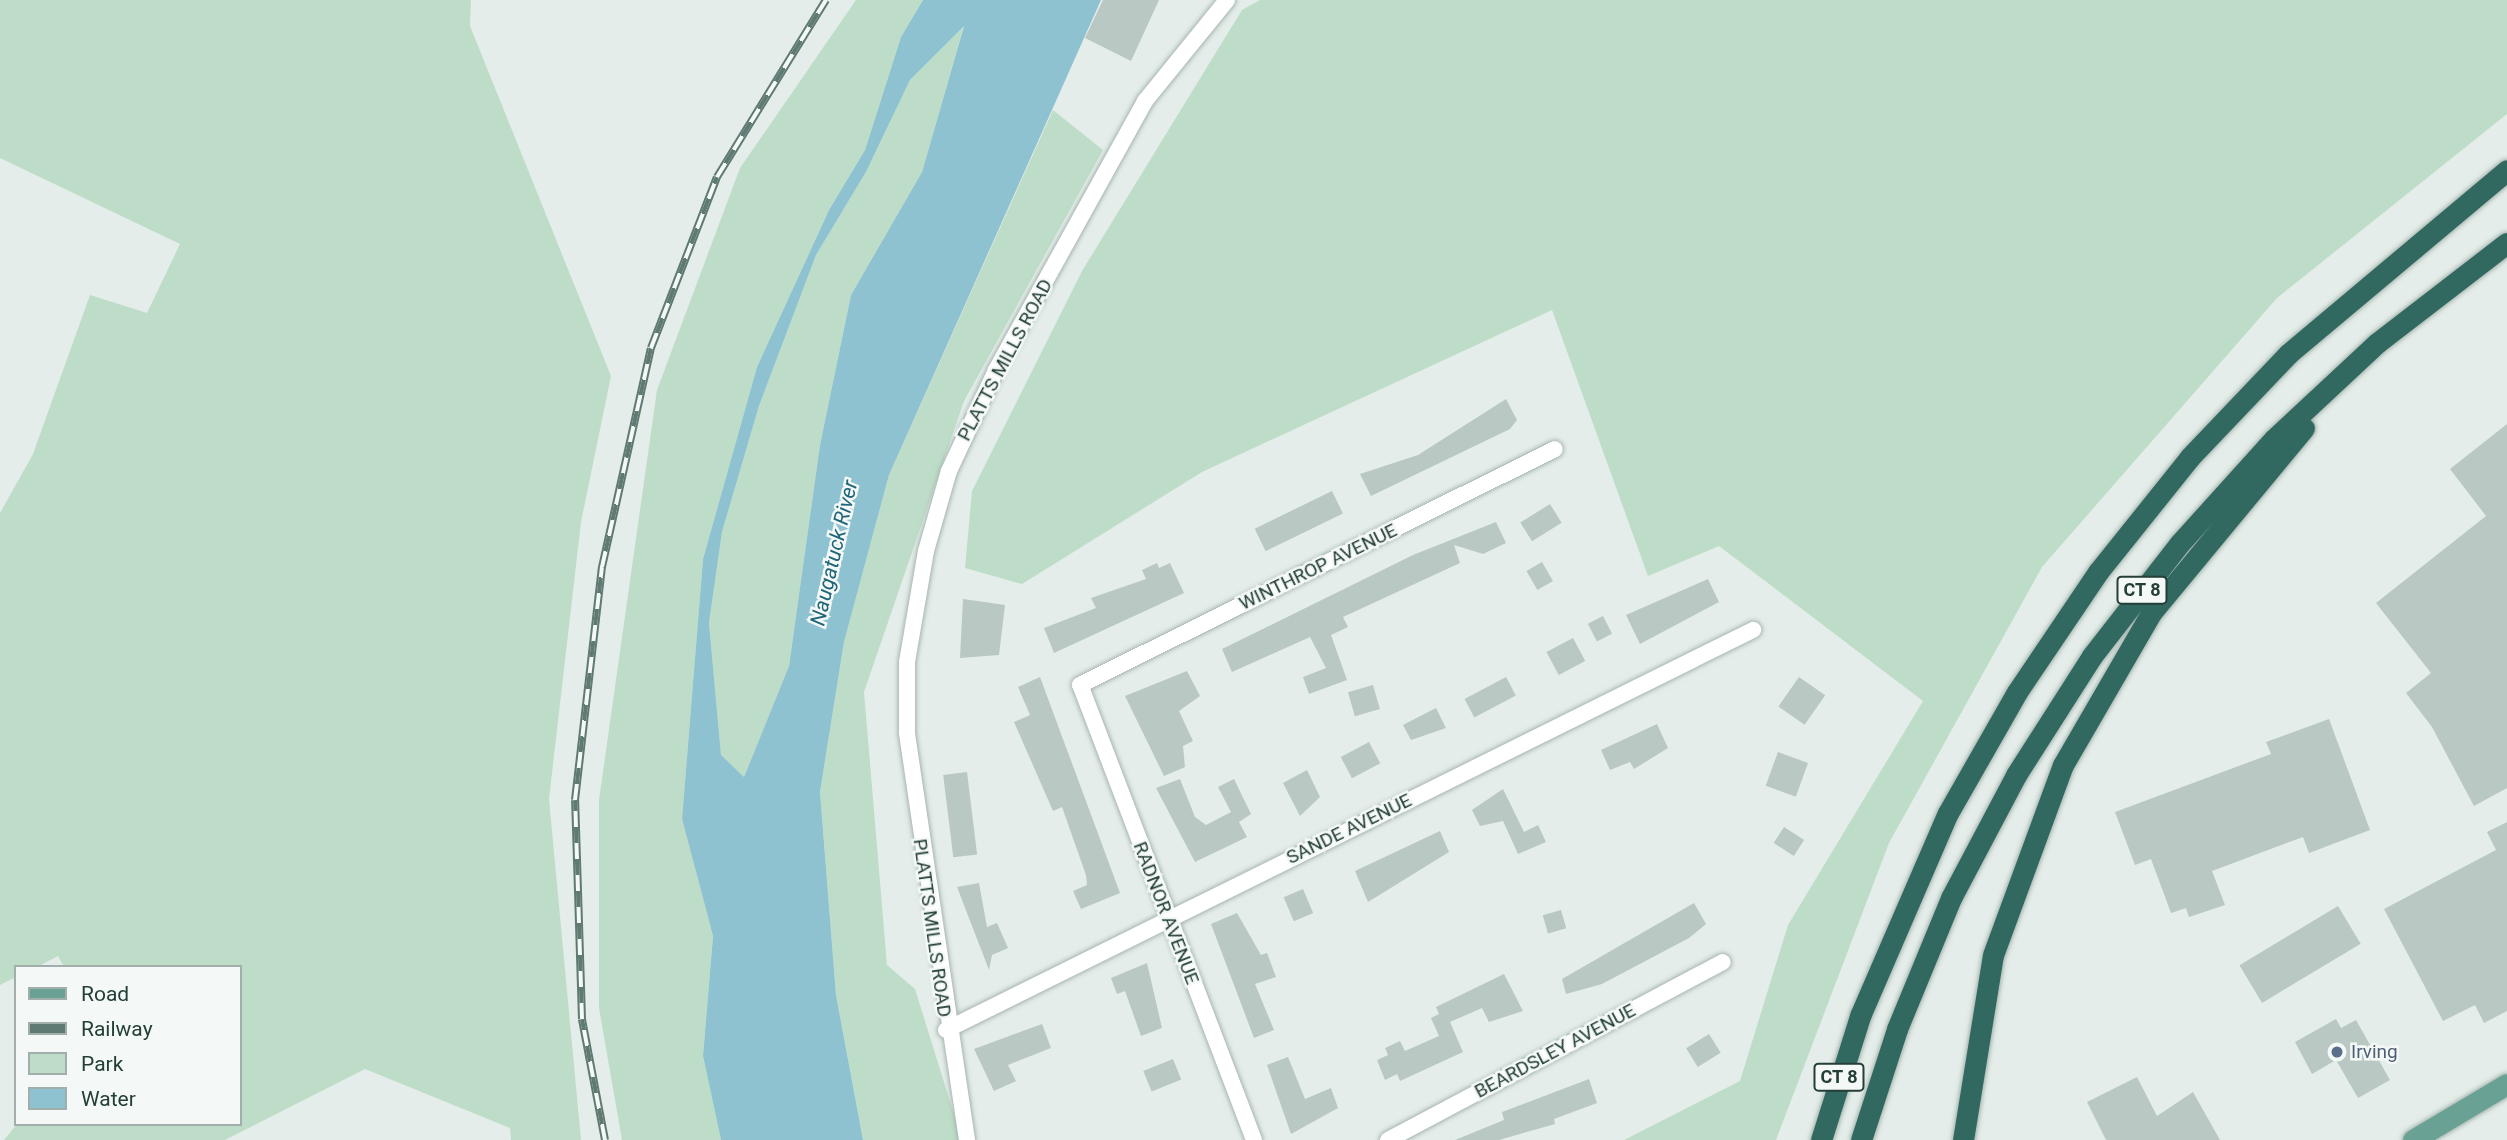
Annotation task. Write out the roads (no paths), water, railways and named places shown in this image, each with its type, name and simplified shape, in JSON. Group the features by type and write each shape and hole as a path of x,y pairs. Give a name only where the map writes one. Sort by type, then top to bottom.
{"highway":[{"name":"CT 8","path":"1821,1140 1860,1016 1959,792 2017,692 2106,562 2190,457 2288,354 2396,257 2507,170"},
{"name":"CT 8","path":"1861,1140 1897,1028 1951,898 2053,714 2180,543 2274,439 2378,343 2507,243"},
{"path":"1962,1140 1982,1003 2007,907 2083,724 2177,578 2378,343"},
{"path":"1806,1140 1860,1016"}],"main road":[{"path":"2413,1140 2507,1084"}],"street":[{"name":"PLATTS MILLS ROAD","path":"967,1140 946,1030 906,706 911,630 937,507 978,405 1128,128 1186,45 1227,0"},
{"name":"WINTHROP AVENUE","path":"1080,685 1555,449"},
{"name":"SANDE AVENUE","path":"946,1030 1754,630"},
{"name":"RADNOR AVENUE","path":"1080,685 1254,1140"},
{"name":"BEARDSLEY AVENUE","path":"1388,1140 1723,961"}],"water":[{"name":"Naugatuck River","path":"923,0 1101,0 889,475 844,642 820,792 836,995 863,1140 721,1140 703,1056 713,936 682,819 703,559 757,367 829,210 865,150 901,37","holes":["964,26 922,172 851,295 820,445 789,666 744,777 721,755 709,623 722,532 759,406 816,255 866,172 910,80"]}],"railway":[{"path":"605,1140 582,1019 575,800 602,567 651,348 717,177 826,0"}],"place":[{"name":"Irving","path":"2337,1052"}]}
